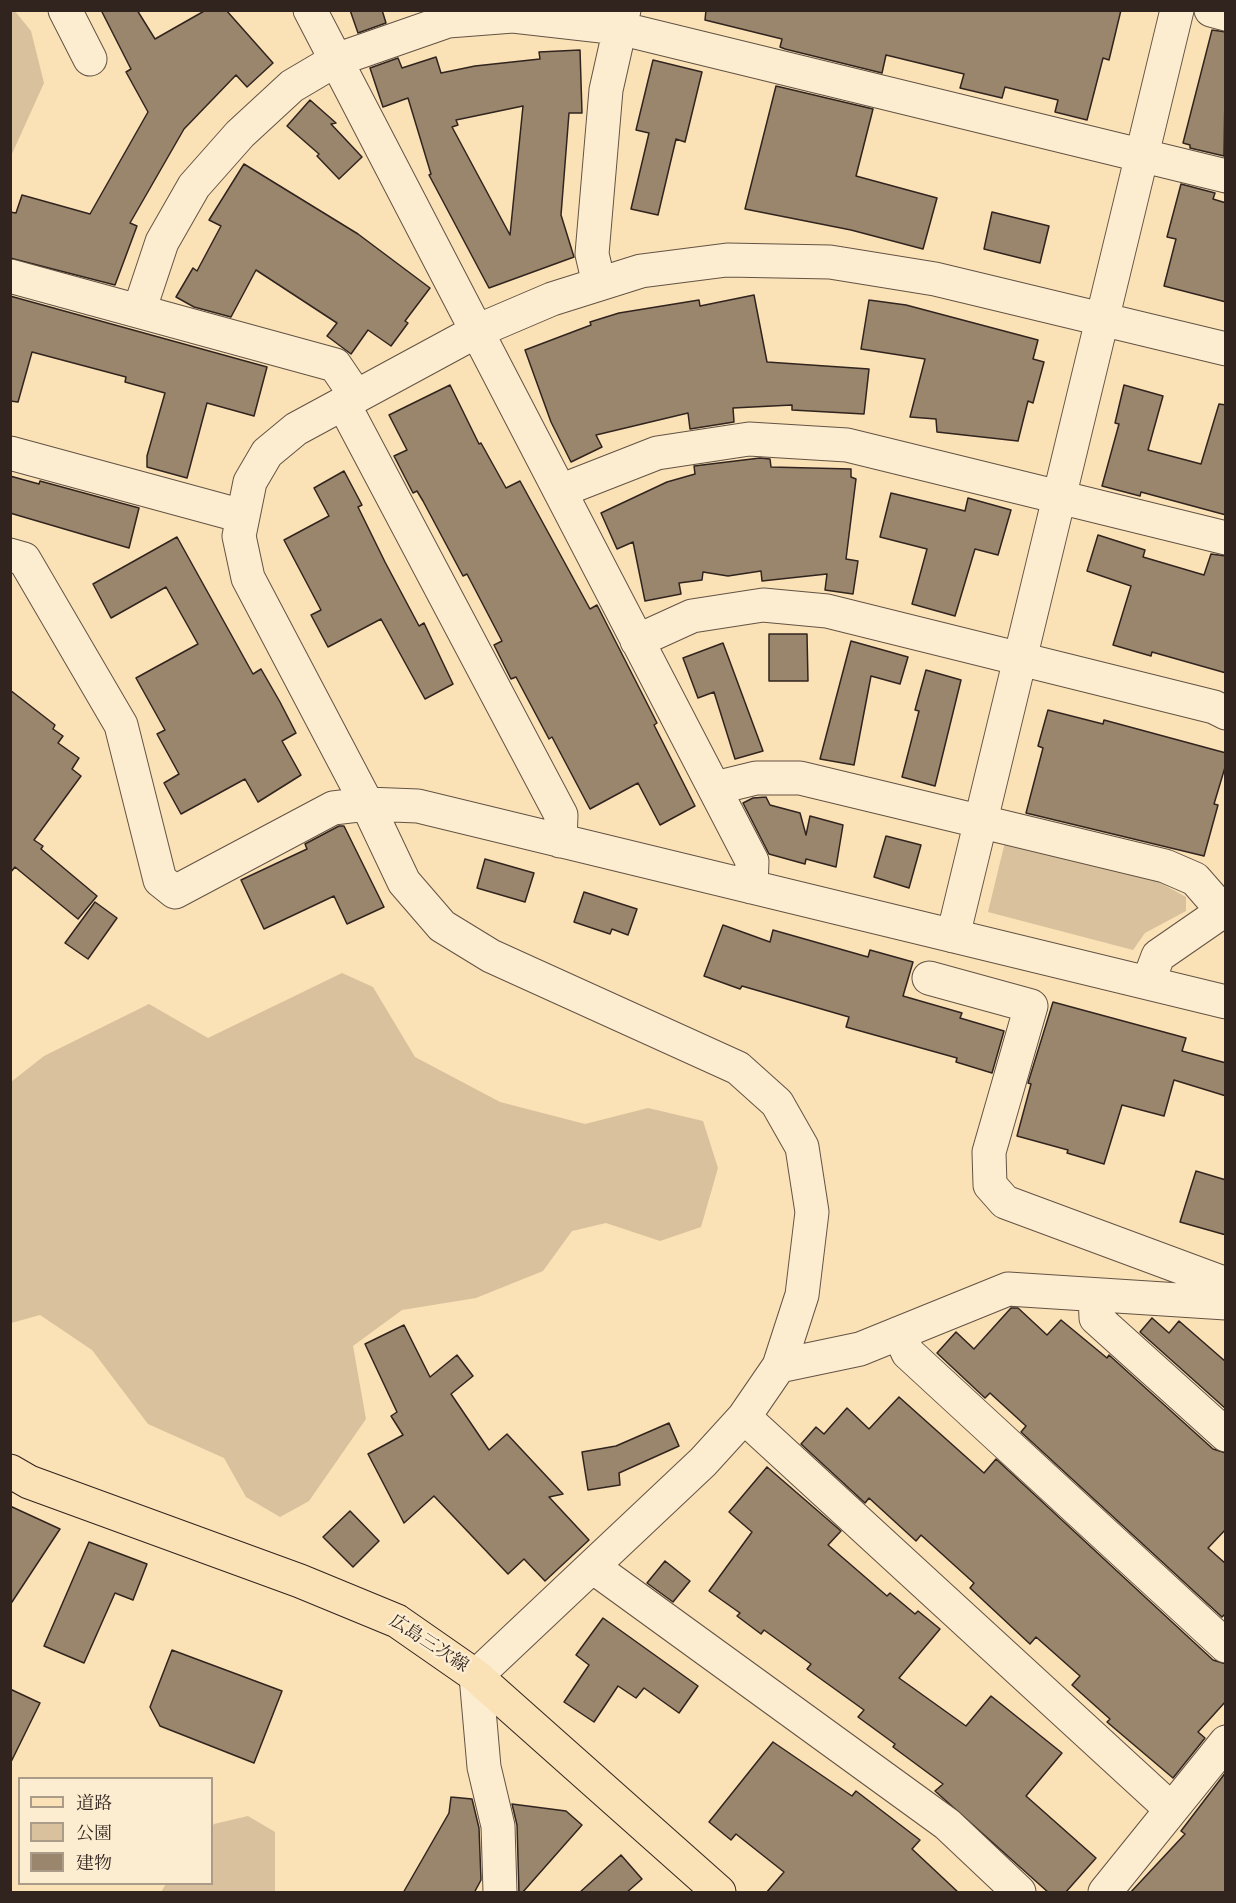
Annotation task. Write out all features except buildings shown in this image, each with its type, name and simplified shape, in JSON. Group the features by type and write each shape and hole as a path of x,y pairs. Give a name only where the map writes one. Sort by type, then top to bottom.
{"main road":[{"name":"広島三次線","path":"10,1471 28,1482 300,1581 397,1621 476,1676 719,1893"}],"street":[{"path":"64,10 90,59"},
{"path":"310,10 752,861 751,887"},
{"path":"953,936 1177,10"},
{"path":"1211,10 1226,14"},
{"path":"139,312 162,242 194,186 240,134 292,86 336,60 448,21 513,16 621,20 1226,176"},
{"path":"599,284 592,254 593,242 606,90 621,20"},
{"path":"500,1893 498,1826 484,1767 476,1676 703,1462 744,1417 778,1366 802,1295 812,1212 802,1147 777,1103 738,1068 491,956 442,926 404,882 367,804 248,578 239,536 250,482 267,453 296,429 477,331 552,299 641,271 727,260 830,262 935,279 1226,349"},
{"path":"10,276 335,365 350,400 561,815 560,841"},
{"path":"560,491 657,453 748,439 847,445 1226,537"},
{"path":"10,453 242,516"},
{"path":"10,555 24,559 121,725 160,880 175,891 333,808 367,804 418,806 1226,1002"},
{"path":"638,641 692,616 763,605 827,611 1214,707 1226,713"},
{"path":"715,788 756,778 801,778 1165,866 1195,879 1224,910 1158,956 1148,982"},
{"path":"928,978 1031,1006 988,1152 990,1185 1005,1202 1226,1284"},
{"path":"778,1366 860,1349 1008,1289 1226,1303"},
{"path":"1095,1295 1096,1318 1226,1435"},
{"path":"899,1333 908,1353 1226,1646"},
{"path":"744,1417 1172,1809"},
{"path":"593,1567 947,1824 1019,1893"},
{"path":"1105,1893 1226,1742"}],"green space":[{"path":"14,10 31,31 44,83 11,156 10,11"},
{"path":"1005,842 1148,876 1186,897 1186,911 1145,933 1133,950 988,912"},
{"path":"342,973 373,987 415,1057 500,1102 585,1124 648,1108 703,1121 718,1168 701,1227 660,1241 606,1223 572,1231 543,1271 476,1298 402,1310 353,1346 366,1419 309,1501 280,1517 246,1497 224,1458 148,1424 92,1350 40,1315 11,1323 11,1082 44,1056 149,1004 208,1038"},
{"path":"248,1816 275,1832 275,1892 161,1892 165,1885 213,1885 214,1824"}]}
